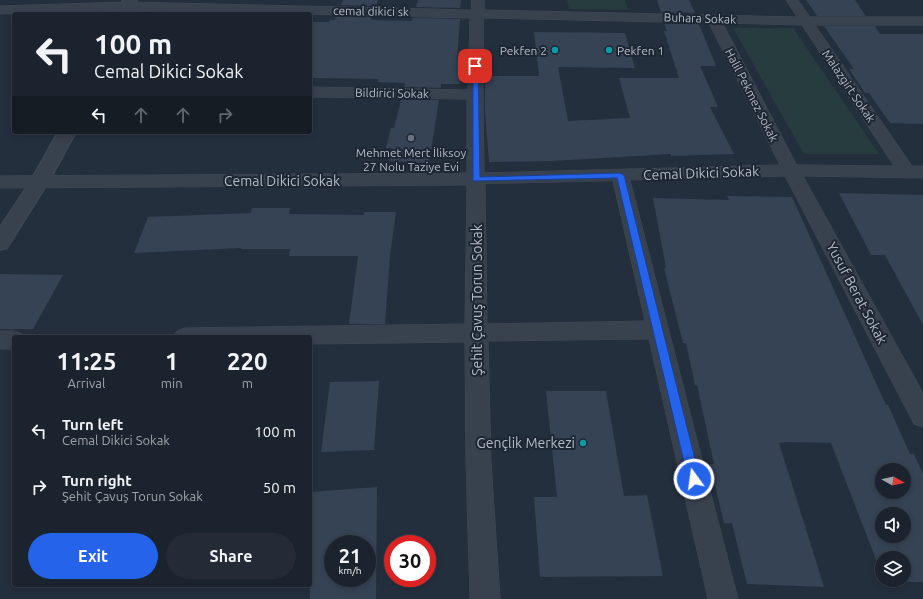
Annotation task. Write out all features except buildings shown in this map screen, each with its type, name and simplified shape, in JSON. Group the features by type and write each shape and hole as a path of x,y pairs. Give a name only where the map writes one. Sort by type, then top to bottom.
{"street":[{"name":"Malazgirt Sokak","path":"792,0 805,21 915,172"},
{"name":"cemal dikici sk","path":"0,10 127,7 478,7"},
{"name":"Buhara Sokak","path":"478,7 641,11 714,19 923,21"},
{"name":"Şehit Çavuş Torun Sokak","path":"478,7 475,95 476,332 479,515 485,599"},
{"name":"Halil Pekmez Sokak","path":"714,19 791,170"},
{"name":"Bildirici Sokak","path":"312,92 475,95"},
{"path":"0,243 39,183 66,134"},
{"name":"Cemal Dikici Sokak","path":"0,182 39,183 476,179 791,170 915,172"},
{"name":"Yusuf Berat Sokak","path":"791,170 923,416"},
{"path":"620,175 723,599"},
{"path":"301,335 658,330"},
{"path":"0,340 12,340"}],"green space":[{"path":"567,0 625,0 628,10 569,9"},
{"path":"733,28 793,28 879,154 804,154"}],"place":[{"name":"Pekfen 2","path":"555,50"},
{"name":"Pekfen 1","path":"609,50"},
{"name":"Mehmet Mert İliksoy 27 Nolu Taziye Evi","path":"411,138"},
{"name":"Gençlik Merkezi","path":"583,443"}],"route":[{"path":"475,66 476,179 620,175 694,479"}]}
